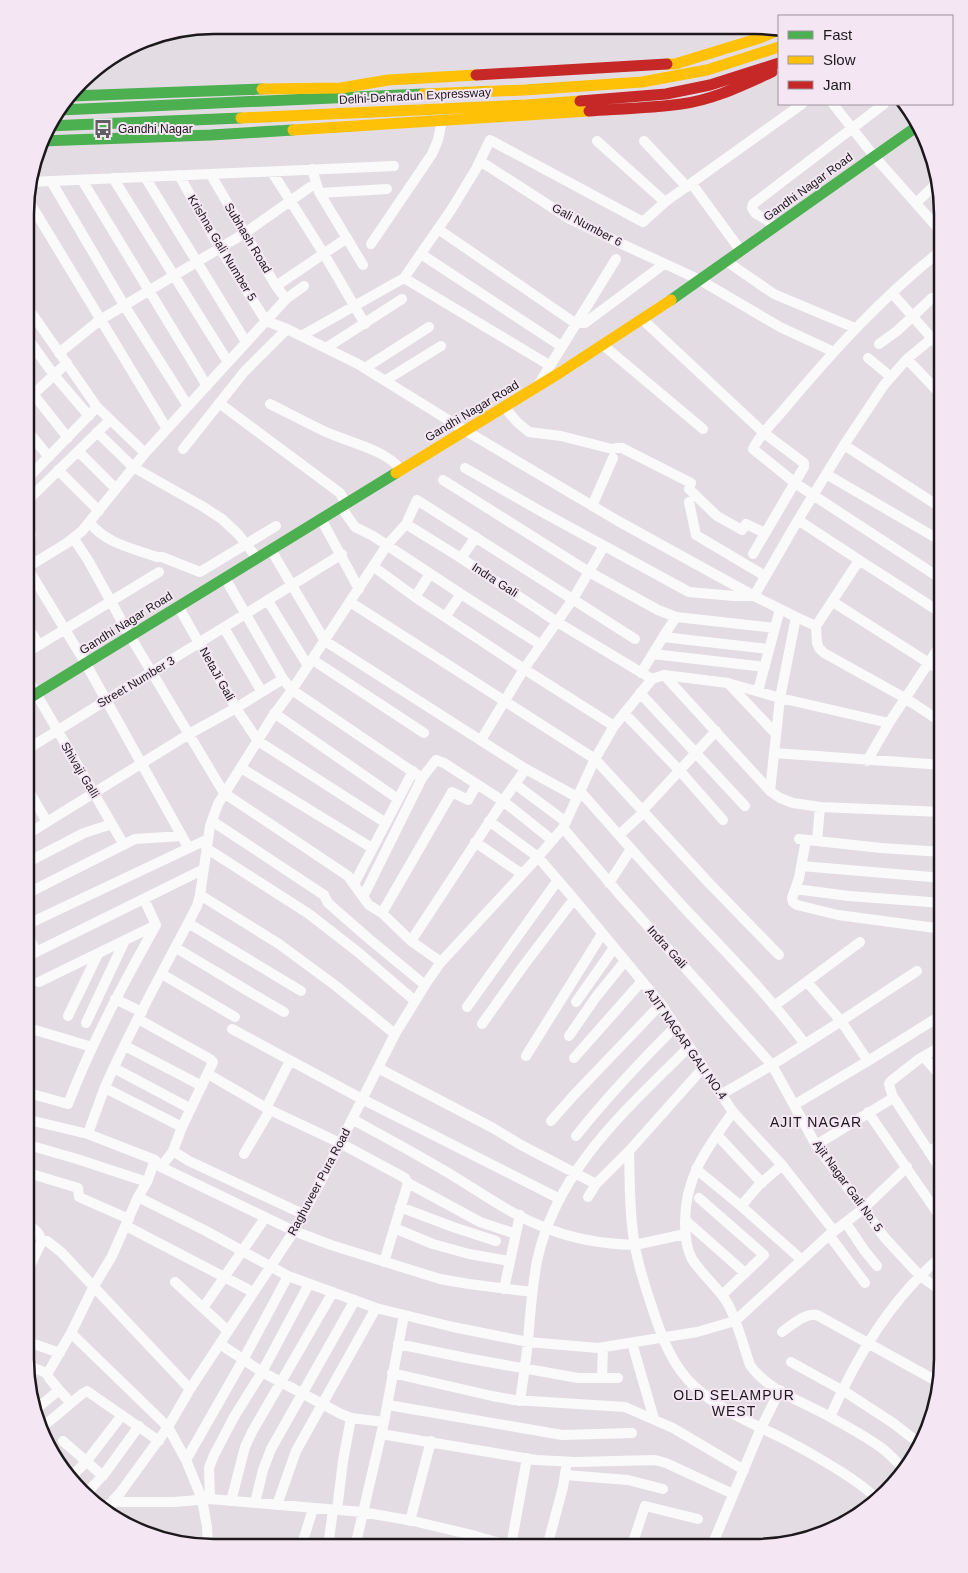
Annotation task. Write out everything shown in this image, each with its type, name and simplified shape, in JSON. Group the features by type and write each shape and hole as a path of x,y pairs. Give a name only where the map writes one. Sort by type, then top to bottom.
{"main road":[{"path":"77,96 341,88 388,80 675,64 769,34"},
{"name":"Delhi-Dehradun Expressway","path":"67,110 534,90 633,83 664,80 707,70 778,47"},
{"name":"Delhi-Dehradun Expressway","path":"57,126 600,101 666,94 710,85 778,63"},
{"path":"49,141 211,135 541,115 682,104 708,98 778,69"},
{"path":"388,80 390,124"},
{"name":"Gandhi Nagar Road","path":"36,694 603,345 700,280 913,128"}],"street":[{"path":"301,336 404,278 438,229 480,161 488,142 491,140 643,222 665,202 801,105"},
{"path":"834,105 874,156 934,224"},
{"path":"776,226 752,210 752,206 883,105"},
{"path":"371,244 432,154 438,140 442,120"},
{"path":"597,141 665,202"},
{"path":"644,141 690,185 741,251"},
{"name":"Gali Number 6","path":"480,161 570,219 700,280 780,327 834,352"},
{"path":"37,182 394,166"},
{"path":"312,169 320,193 363,265"},
{"path":"272,172 324,254 364,324"},
{"name":"Krishna Gali Number 5","path":"179,175 219,247 266,321"},
{"name":"Subhash Road","path":"211,175 244,233 286,300"},
{"path":"145,177 246,342"},
{"path":"113,178 228,362"},
{"path":"82,180 207,386"},
{"path":"51,181 124,305 188,406"},
{"path":"60,353 100,320 244,233 310,187"},
{"path":"320,193 387,189"},
{"path":"916,203 933,189"},
{"path":"34,210 167,429"},
{"path":"438,229 575,323 585,323 664,264"},
{"path":"276,286 347,238"},
{"path":"421,254 561,346"},
{"path":"536,388 616,259"},
{"path":"934,260 892,293 855,328 764,433 753,449 794,482 934,574"},
{"path":"726,261 774,294 855,328"},
{"path":"404,278 549,366"},
{"path":"34,562 74,539 99,511 145,452 286,300 304,286"},
{"path":"892,293 934,342"},
{"path":"879,344 897,331 932,298"},
{"path":"326,348 402,299"},
{"path":"34,316 97,407 145,452"},
{"path":"642,319 764,433 804,464 753,554"},
{"path":"266,321 326,348 386,380 466,431 592,506 754,596 816,626"},
{"path":"364,368 429,327"},
{"path":"183,449 244,372 287,329"},
{"path":"754,596 826,474 891,377 907,359 934,336"},
{"path":"603,345 703,429"},
{"path":"386,380 441,346"},
{"path":"34,347 88,416"},
{"path":"868,358 891,377"},
{"path":"907,359 934,388"},
{"path":"34,394 67,363"},
{"path":"34,402 68,438"},
{"path":"218,403 340,493 343,506 355,527 388,545 541,645"},
{"path":"270,404 326,432 379,454 396,464 401,470"},
{"path":"34,471 97,407"},
{"path":"504,407 529,432 561,436 612,449 622,448 691,484 689,489 717,516 742,530 746,524 765,533"},
{"path":"34,494 110,420"},
{"path":"97,432 133,467 212,512 230,526 257,558"},
{"path":"34,439 49,457"},
{"path":"844,446 934,504"},
{"path":"78,451 116,489"},
{"path":"592,506 613,458"},
{"path":"465,468 688,592 754,596"},
{"path":"58,470 99,511"},
{"path":"826,474 934,537"},
{"path":"443,480 589,572 658,610 676,617 775,628"},
{"path":"88,1134 114,1068 197,906 207,843 218,804 274,714 311,663 388,545 406,524 417,500 635,639"},
{"path":"690,502 696,535 765,576"},
{"path":"321,519 360,589"},
{"path":"798,520 934,608"},
{"path":"90,522 98,533 119,544 162,557 200,572 276,526"},
{"path":"406,524 462,558"},
{"name":"Indra Gali","path":"476,537 462,558 557,622 641,673 657,677"},
{"path":"74,539 224,793 348,876 369,905 382,913 412,941 442,962"},
{"path":"481,740 524,669 573,599 604,546"},
{"path":"271,550 325,641 524,768 578,794 631,849 774,1006 805,1044"},
{"name":"Street Number 3","path":"34,745 342,554"},
{"path":"862,562 856,565 816,626 819,648 824,653 905,698 934,717"},
{"path":"374,567 445,617 614,726"},
{"path":"34,648 160,572"},
{"path":"415,597 430,574"},
{"path":"225,578 283,679 292,690 422,778"},
{"path":"34,580 86,664 188,847"},
{"path":"445,617 461,594"},
{"path":"268,601 311,663 424,733"},
{"path":"350,602 595,759 708,882 779,955"},
{"path":"832,602 934,667"},
{"name":"NetaJi Gali","path":"178,606 236,708 258,741"},
{"path":"758,692 780,609"},
{"path":"641,673 676,617"},
{"path":"770,791 780,698 796,617"},
{"path":"224,628 262,692"},
{"path":"34,637 39,645"},
{"path":"663,637 769,649"},
{"path":"653,654 765,667"},
{"path":"867,761 888,723 934,654"},
{"path":"538,857 564,825 595,759 614,726 640,693 657,677 728,683 780,698 888,723"},
{"path":"657,677 716,731 770,791 780,798 793,804 820,807 934,812"},
{"path":"34,830 189,734 283,679"},
{"path":"728,683 776,734"},
{"name":"Shivaji Galli","path":"34,690 124,845"},
{"path":"640,693 745,806"},
{"path":"624,713 680,771 723,820"},
{"path":"274,714 398,799"},
{"path":"618,835 644,811 716,731"},
{"path":"258,741 386,823"},
{"path":"774,753 934,765"},
{"path":"363,897 422,778 436,760 444,763 502,800 552,840"},
{"path":"241,768 372,848"},
{"path":"412,941 502,800 522,774 524,768"},
{"path":"354,884 412,771"},
{"path":"382,913 452,792 468,800 477,784"},
{"name":"Indra Gali","path":"515,784 564,825 609,883 772,1065"},
{"path":"34,800 47,822"},
{"path":"820,807 807,840 802,866 792,898 793,902 806,908 838,915 934,928"},
{"path":"212,821 324,895 328,903 425,985"},
{"name":"AJIT NAGAR GALI NO.4","path":"489,821 538,857 661,1004 733,1112 782,1165 832,1233 865,1283"},
{"path":"34,859 84,833 112,824"},
{"path":"34,890 135,840 182,836"},
{"path":"807,840 934,851"},
{"path":"475,842 522,874"},
{"path":"34,921 188,847 207,843 309,914 359,953 415,1001"},
{"path":"609,883 631,849"},
{"name":"Raghuveer Pura Road","path":"109,1505 159,1441 190,1389 294,1231 395,1034 425,985 442,962 538,857"},
{"path":"802,866 934,877"},
{"path":"34,948 36,952 204,869"},
{"path":"467,1007 558,880"},
{"path":"795,889 848,896 934,902"},
{"path":"200,894 279,944 336,986 395,1034"},
{"path":"144,899 156,925"},
{"path":"482,1024 524,964 574,899"},
{"path":"188,924 301,991"},
{"path":"39,982 156,925"},
{"path":"34,1095 68,1104 115,999 156,925"},
{"path":"526,1056 602,934"},
{"path":"86,1022 125,940"},
{"path":"774,1006 860,942"},
{"path":"176,948 284,1012"},
{"path":"576,1002 614,948"},
{"path":"68,1016 98,954"},
{"path":"569,1036 596,997 625,961"},
{"path":"722,1094 772,1065 916,971"},
{"path":"162,974 235,1017"},
{"path":"574,1058 642,981"},
{"path":"807,982 841,1021 868,1062"},
{"path":"71,1403 49,1378 48,1373 112,1256 138,1197 158,1164 173,1151 190,1109 213,1062 115,999"},
{"path":"550,1121 661,1004"},
{"path":"794,1106 934,1020"},
{"path":"576,1136 638,1064 676,1026"},
{"path":"232,1029 362,1099 560,1199"},
{"path":"34,1030 92,1047"},
{"path":"125,1046 202,1086"},
{"path":"520,1401 532,1292 538,1260 547,1229 560,1199 574,1173 615,1122 689,1048"},
{"path":"934,1050 889,1083 894,1098 934,1160"},
{"path":"924,1056 934,1068"},
{"path":"244,1154 268,1109 290,1061"},
{"name":"Ajit Nagar Gali No. 5","path":"772,1065 816,1145 885,1238 920,1276 934,1286"},
{"path":"114,1068 190,1109"},
{"path":"378,1068 596,1184"},
{"path":"588,1197 596,1184 629,1151 703,1068"},
{"path":"208,1074 268,1109 405,1178 408,1183 480,1222 516,1234"},
{"path":"105,1088 182,1127"},
{"path":"816,1145 894,1098"},
{"path":"733,1112 706,1150 696,1169 688,1193 685,1234 691,1258 729,1306 750,1365 755,1372 780,1390 830,1417 884,1450 900,1465"},
{"path":"868,1112 934,1208"},
{"path":"352,1119 547,1229 592,1241 635,1245 685,1234"},
{"path":"34,1121 88,1134 158,1164 294,1231 384,1262 452,1282 532,1292"},
{"path":"717,1135 762,1183"},
{"path":"34,1147 147,1182"},
{"path":"928,1152 934,1148"},
{"path":"173,1151 206,1169 303,1214"},
{"path":"629,1151 630,1198 635,1245 642,1276 662,1338 681,1372 719,1407 800,1448 838,1470 858,1483 872,1496"},
{"path":"741,1206 782,1165"},
{"path":"138,1197 206,1231 270,1268 376,1308 453,1327 528,1342 584,1348 603,1348 697,1332 735,1321 832,1233 863,1209 907,1167"},
{"path":"696,1169 802,1260"},
{"path":"34,1175 78,1188 79,1198 128,1222 253,1292"},
{"path":"384,1262 408,1183"},
{"path":"699,1198 764,1256 722,1295"},
{"path":"400,1207 496,1240"},
{"path":"504,1289 520,1215"},
{"path":"203,1308 265,1218"},
{"path":"685,1220 745,1273"},
{"path":"846,1223 864,1250 878,1266"},
{"path":"394,1228 433,1244 469,1254 510,1261"},
{"path":"34,1229 42,1241"},
{"path":"42,1241 45,1240 51,1243 190,1389"},
{"path":"34,1256 42,1241"},
{"path":"830,1417 867,1342 920,1276 934,1263"},
{"path":"186,1460 288,1276"},
{"path":"175,1282 228,1331"},
{"path":"208,1539 206,1499 214,1454 262,1372 309,1284"},
{"path":"231,1501 245,1447 252,1432 332,1292"},
{"path":"255,1503 263,1470 271,1449 355,1300"},
{"path":"277,1505 296,1450 376,1308"},
{"path":"357,1539 388,1404 392,1373 404,1315"},
{"path":"782,1332 806,1316 817,1315 933,1379"},
{"path":"71,1332 168,1427 206,1499"},
{"path":"632,1343 654,1419"},
{"path":"34,1344 60,1353"},
{"path":"220,1344 262,1372 321,1404 351,1418 384,1422"},
{"path":"398,1344 578,1378 618,1378"},
{"path":"602,1378 603,1348"},
{"path":"791,1362 842,1390 893,1423 915,1440"},
{"path":"34,1368 48,1373"},
{"path":"392,1373 520,1401 615,1405 634,1410 673,1428 744,1470"},
{"path":"40,1406 59,1390"},
{"path":"715,1539 761,1428 780,1390"},
{"path":"46,1424 87,1391 159,1441"},
{"path":"388,1404 562,1435 632,1433"},
{"path":"74,1474 86,1462 122,1414"},
{"path":"330,1539 351,1418"},
{"path":"90,1490 103,1476 139,1426"},
{"path":"381,1434 527,1458 568,1462 655,1460 666,1463 733,1494"},
{"path":"63,1440 103,1476"},
{"path":"410,1521 431,1441"},
{"path":"514,1539 527,1458"},
{"path":"549,1539 568,1462"},
{"path":"565,1475 628,1480 663,1489"},
{"path":"112,1502 174,1502 206,1499 362,1512 486,1539"},
{"path":"634,1539 645,1506 698,1519"},
{"path":"303,1539 313,1508"}],"traffic: fast":[{"path":"77,96 262,89"},
{"path":"67,110 423,94"},
{"path":"57,126 241,118"},
{"path":"671,300 913,129"},
{"path":"49,141 293,130"},
{"path":"34,695 396,473"}],"traffic: slow":[{"path":"667,64 675,64 769,34"},
{"path":"423,94 525,90 642,82 707,70 778,47"},
{"path":"262,89 341,88 388,80 476,75"},
{"path":"241,118 580,101"},
{"path":"293,130 589,111"},
{"path":"396,473 561,372 671,300"}],"traffic: jam":[{"path":"580,101 666,94 710,85 778,63"},
{"path":"476,75 667,64"},
{"path":"589,111 693,102 728,91 772,72"}],"place":[{"name":"Gandhi Nagar","path":"103,129"}],"district":[{"name":"AJIT NAGAR","path":"816,1122"},
{"name":"OLD SELAMPUR WEST","path":"734,1404"}]}
